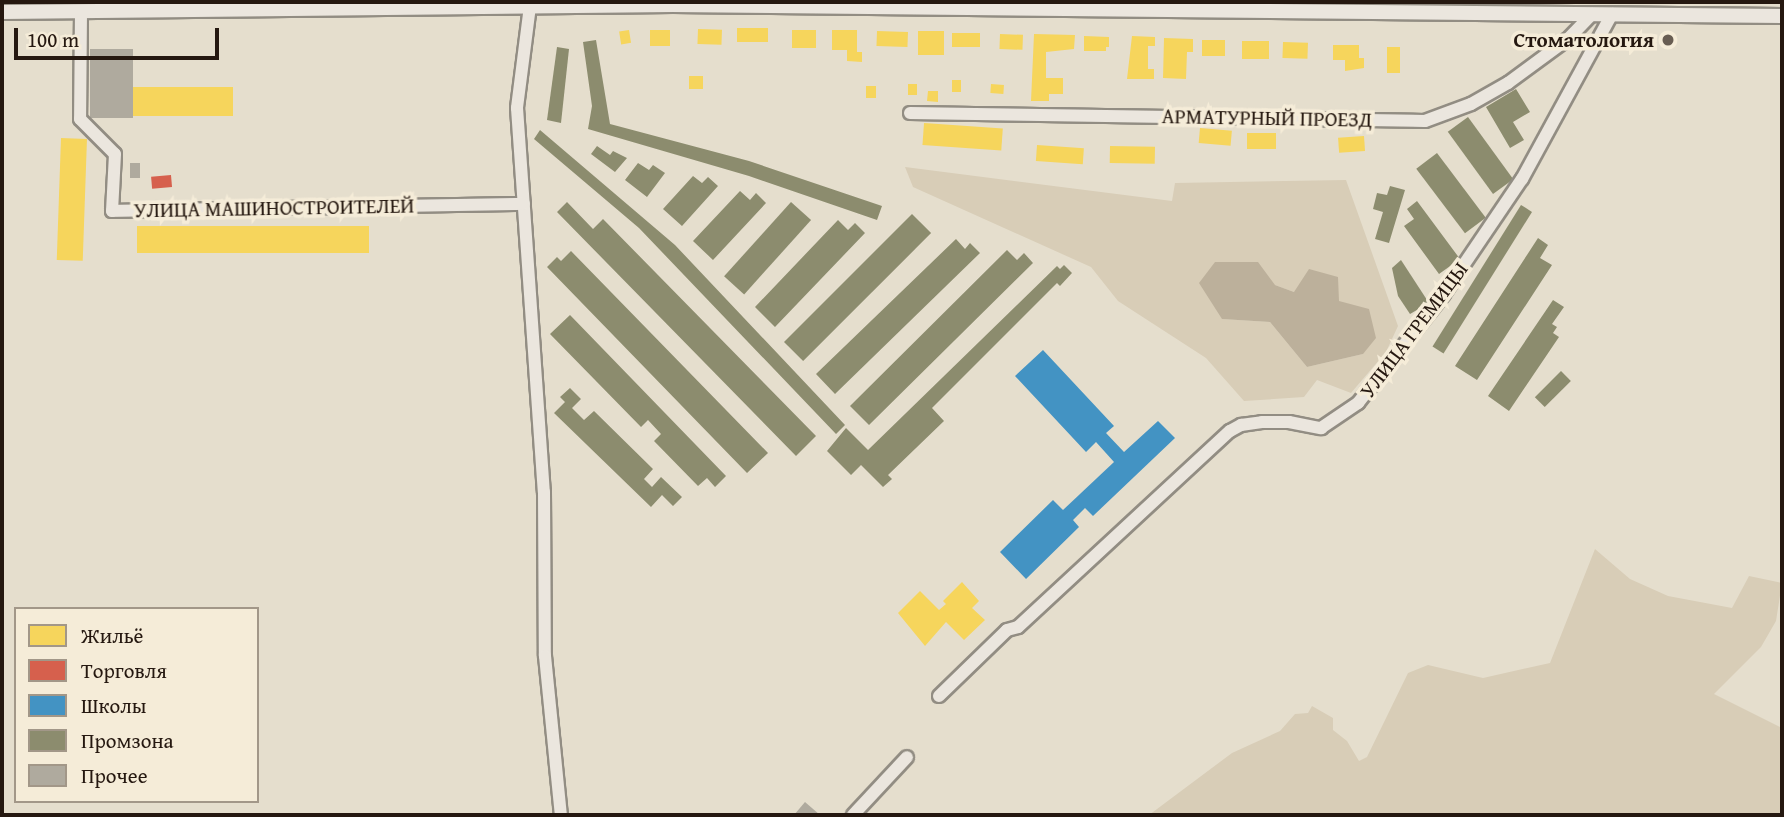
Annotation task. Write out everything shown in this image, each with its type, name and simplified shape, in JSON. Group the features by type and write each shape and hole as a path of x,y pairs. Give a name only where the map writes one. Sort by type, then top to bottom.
{"street":[{"path":"2,12 578,4 1782,16"},
{"path":"530,6 517,108 544,492 545,656 561,815"},
{"name":"УЛИЦА МАШИНОСТРОИТЕЛЕЙ","path":"81,12 80,119 115,154 112,211 524,204"},
{"name":"АРМАТУРНЫЙ ПРОЕЗД","path":"910,113 1425,121 1471,104 1508,83 1568,39 1591,14"},
{"name":"УЛИЦА ГРЕМИЦЫ","path":"939,696 1007,630 1018,627 1230,431 1241,425 1262,422 1289,422 1321,428 1358,403 1437,304 1522,178 1612,14"},
{"path":"853,815 907,757"}],"shaded area":[{"path":"905,167 1172,201 1175,183 1346,180 1398,326 1386,352 1351,393 1317,380 1304,397 1244,401 1206,358 1118,301 1091,267 913,187","holes":["1275,285 1294,292 1363,354 1307,367 1270,322 1222,319"]},
{"path":"1215,262 1258,262 1275,285 1294,292 1309,269 1338,277 1339,301 1369,309 1376,338 1363,354 1307,367 1270,322 1222,319 1199,283"},
{"path":"1595,549 1630,579 1668,596 1732,608 1749,576 1782,583 1776,621 1761,647 1714,694 1782,728 1782,815 1149,815 1232,753 1280,731 1295,714 1308,713 1312,706 1333,718 1333,730 1347,741 1359,761 1367,757 1408,673 1428,665 1483,678 1550,663"}],"building: Жильё":[{"path":"737,28 768,28 768,42 737,42"},
{"path":"698,29 722,30 721,45 697,44"},
{"path":"629,30 631,43 621,44 619,32"},
{"path":"650,30 670,30 670,46 650,46"},
{"path":"792,30 816,30 816,48 792,48"},
{"path":"832,30 857,30 857,52 862,52 862,62 847,61 847,50 832,50"},
{"path":"877,31 908,32 907,47 876,46"},
{"path":"918,31 944,31 944,55 918,55"},
{"path":"952,33 980,33 980,47 952,47"},
{"path":"1000,34 1023,35 1022,50 999,49"},
{"path":"1034,34 1075,35 1074,49 1046,52 1046,78 1063,78 1063,94 1049,94 1049,101 1031,101"},
{"path":"1084,36 1109,37 1109,47 1106,47 1106,51 1084,51"},
{"path":"1132,36 1155,37 1155,46 1148,46 1148,69 1154,69 1154,79 1127,79"},
{"path":"1164,38 1193,39 1193,52 1187,52 1186,79 1163,78"},
{"path":"1202,40 1225,40 1225,56 1202,56"},
{"path":"1242,41 1269,41 1269,59 1242,59"},
{"path":"1283,42 1308,43 1307,59 1282,58"},
{"path":"1333,45 1359,45 1359,58 1364,58 1364,68 1345,71 1345,60 1333,60"},
{"path":"1387,47 1400,47 1400,73 1387,73"},
{"path":"689,76 703,76 703,89 689,89"},
{"path":"952,80 961,80 961,92 952,92"},
{"path":"908,84 917,84 917,95 908,95"},
{"path":"991,84 1004,85 1003,94 990,93"},
{"path":"866,86 876,86 876,98 866,98"},
{"path":"133,87 233,87 233,116 133,116"},
{"path":"928,91 938,91 938,102 927,101"},
{"path":"924,123 1003,129 1001,150 922,145"},
{"path":"1200,128 1232,131 1231,146 1199,143"},
{"path":"1247,133 1276,133 1276,149 1247,149"},
{"path":"1364,136 1365,151 1339,153 1338,138"},
{"path":"61,138 87,139 83,261 57,260"},
{"path":"1037,145 1084,148 1083,164 1036,161"},
{"path":"1110,146 1155,147 1155,164 1110,163"},
{"path":"137,226 369,226 369,253 137,253"},
{"path":"962,582 979,601 972,608 985,620 964,640 946,622 925,646 898,613 920,591 939,610 946,604 943,601"}],"building: Торговля":[{"path":"171,175 172,187 152,189 151,177"}],"building: Школы":[{"path":"1043,350 1114,426 1106,433 1124,452 1158,421 1175,438 1093,516 1085,508 1073,520 1079,527 1026,579 1000,552 1053,500 1063,510 1114,462 1096,442 1086,452 1015,376"}],"building: Промзона":[{"path":"596,40 610,124 749,161 882,206 877,220 749,176 588,129 592,106 583,42"},
{"path":"557,47 569,49 561,123 547,120"},
{"path":"1516,89 1530,112 1513,122 1524,140 1510,148 1486,107"},
{"path":"1468,117 1513,179 1493,194 1448,132"},
{"path":"540,130 675,245 845,425 836,434 639,228 534,139"},
{"path":"597,146 610,155 613,151 627,158 615,172 591,154"},
{"path":"1437,153 1486,218 1465,233 1416,169"},
{"path":"638,163 649,170 653,165 665,173 647,197 625,180"},
{"path":"693,176 702,183 708,177 718,186 682,226 663,209"},
{"path":"1390,186 1405,190 1389,243 1375,239 1383,212 1373,209 1377,193 1387,195"},
{"path":"740,191 750,200 756,193 766,203 713,260 693,241"},
{"path":"1417,201 1460,259 1439,274 1404,226 1414,219 1407,209"},
{"path":"567,202 593,229 603,219 816,436 796,456 557,212"},
{"path":"791,202 811,220 744,294 724,276"},
{"path":"1521,205 1532,212 1444,354 1433,347"},
{"path":"912,214 931,233 803,361 784,342"},
{"path":"838,220 848,230 855,223 865,233 775,327 755,307"},
{"path":"1538,238 1548,245 1540,258 1552,265 1477,380 1455,366"},
{"path":"956,239 965,249 970,243 980,253 835,394 816,374"},
{"path":"1007,250 1017,260 1024,253 1033,263 869,425 850,406"},
{"path":"571,251 768,453 747,473 547,267 557,257 561,261"},
{"path":"1401,260 1429,303 1410,314 1398,296 1392,268"},
{"path":"1064,265 1072,273 1060,286 1057,283 932,408 944,421 888,475 892,479 883,487 861,465 851,475 827,451 846,428 868,450 1057,266 1060,269"},
{"path":"1553,300 1564,307 1552,324 1557,327 1553,333 1559,337 1509,411 1488,396"},
{"path":"570,315 726,476 715,487 707,478 698,486 654,441 661,434 648,420 641,427 550,334"},
{"path":"1561,371 1571,381 1545,407 1535,397"},
{"path":"570,388 581,399 572,408 584,420 594,411 653,469 644,479 652,487 661,477 682,497 673,506 662,495 651,507 554,413 565,402 560,397"}],"building: Прочее":[{"path":"1663,35 1673,35 1673,45 1663,45"},
{"path":"90,49 133,49 133,118 90,118"},
{"path":"130,163 140,163 140,178 130,178"},
{"path":"805,802 820,815 794,815"}],"place":[{"name":"Стоматология","path":"1668,40"}]}
